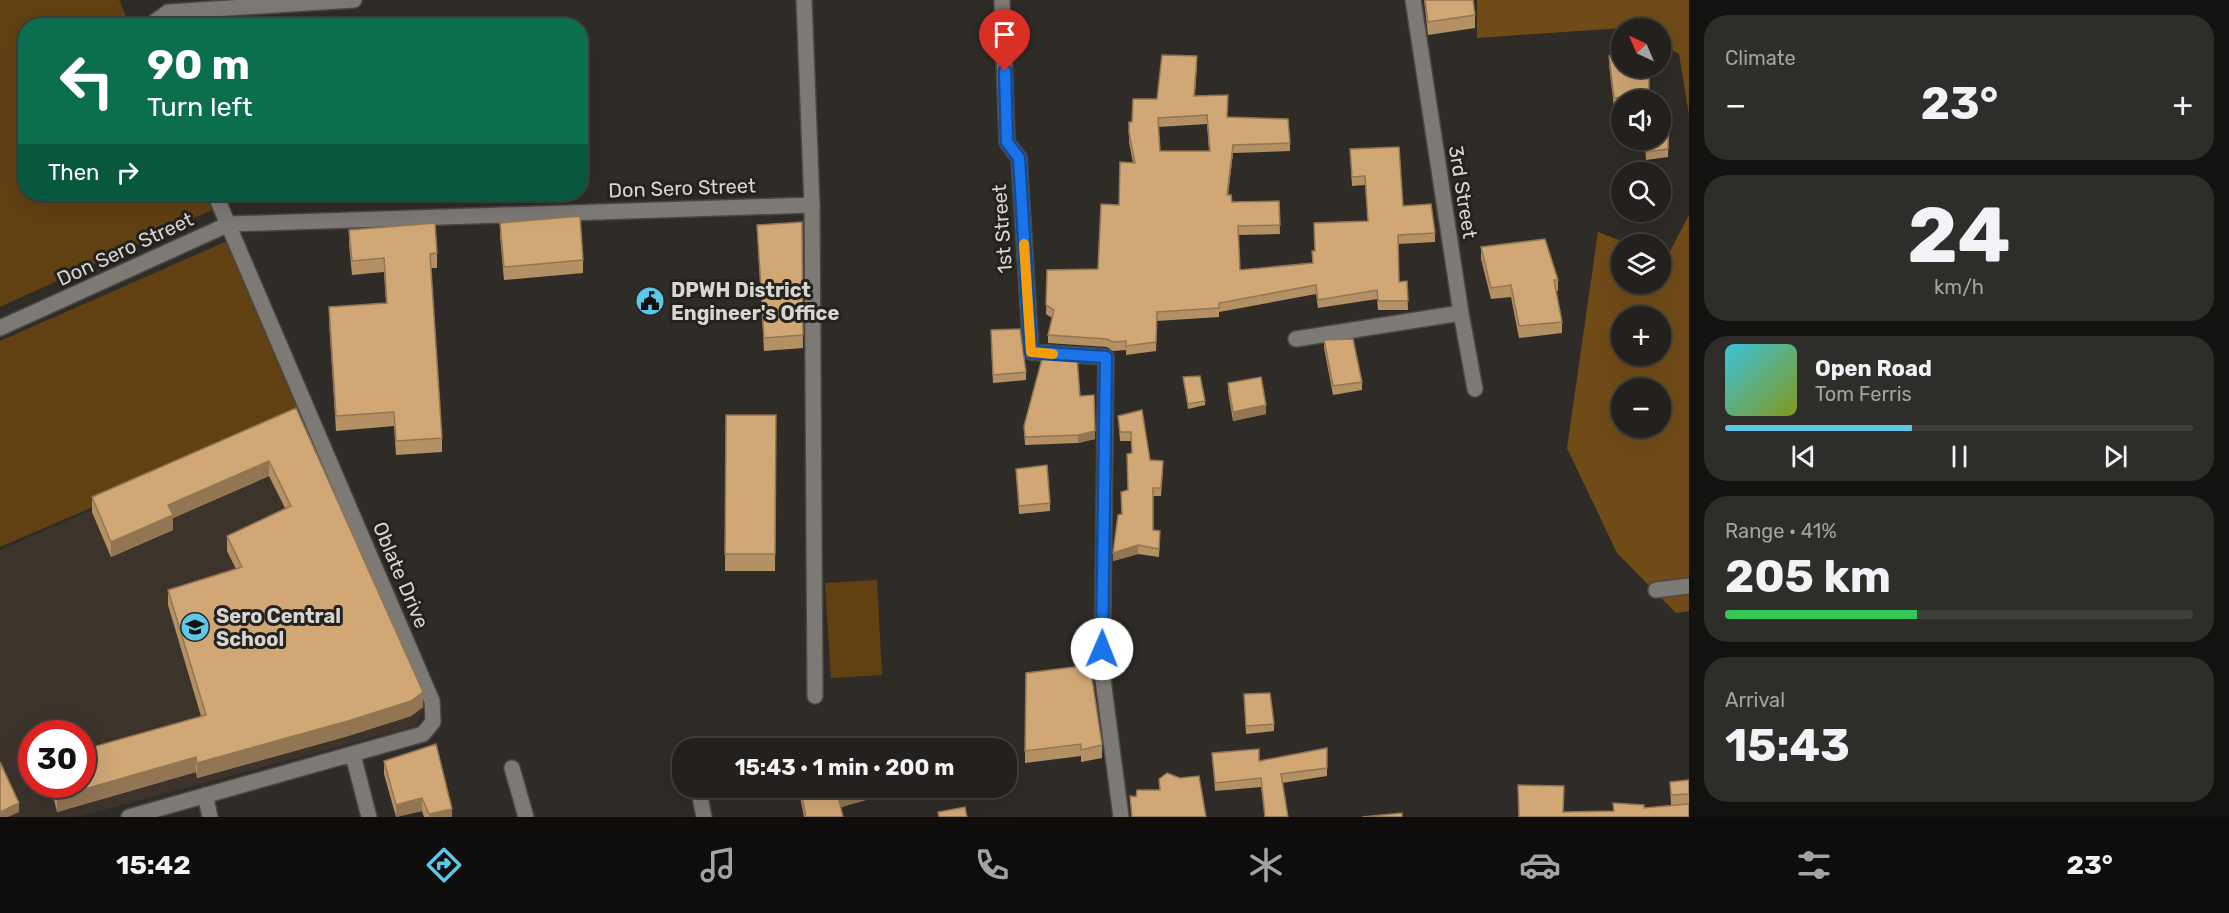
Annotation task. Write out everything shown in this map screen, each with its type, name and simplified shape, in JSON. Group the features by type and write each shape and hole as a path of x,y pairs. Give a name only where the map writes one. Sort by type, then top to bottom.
{"street":[{"path":"160,18 168,12 354,0"},
{"path":"804,0 812,205 815,696"},
{"name":"1st Street","path":"1002,0 1007,142 1019,158 1031,352 1106,357 1102,672 1121,817"},
{"name":"3rd Street","path":"1413,0 1461,313 1475,389"},
{"name":"Oblate Drive","path":"129,817 423,734 433,722 432,701 218,201"},
{"name":"Don Sero Street","path":"0,328 229,224 812,205"},
{"path":"1296,339 1461,313"},
{"path":"1656,590 1689,586"},
{"path":"353,755 369,817"},
{"path":"512,768 526,817"},
{"path":"205,795 210,817"},
{"path":"700,798 704,817"}],"shaded area":[{"path":"0,0 119,0 127,18 18,18 18,201 208,201 212,210 0,307"},
{"path":"1477,0 1689,0 1689,115 1679,54 1671,50 1671,18 1611,18 1611,29 1477,38"},
{"path":"1689,215 1689,611 1676,613 1617,553 1567,448 1598,232 1611,237 1611,294 1671,294 1671,249"},
{"path":"227,241 303,417 0,547 0,341"},
{"name":"Sero Central School","path":"297,420 426,704 416,726 77,817 0,817 0,550"},
{"path":"877,580 882,675 831,678 825,583"}],"building":[{"path":"1425,0 1473,0 1475,15 1428,22"},
{"path":"1162,55 1197,56 1194,96 1228,95 1227,117 1288,119 1290,143 1233,145 1227,195 1231,195 1232,202 1279,201 1280,225 1238,226 1240,270 1313,263 1314,223 1368,221 1365,176 1352,177 1350,149 1399,147 1403,206 1431,204 1435,233 1398,235 1399,282 1407,281 1408,301 1378,301 1377,290 1318,300 1316,285 1219,303 1219,308 1157,312 1156,342 1126,346 1126,341 1113,342 1107,339 1048,335 1054,310 1046,305 1047,270 1098,269 1101,204 1119,205 1120,162 1135,163 1129,133 1133,99 1157,99","holes":["1207,115 1210,151 1160,151 1158,118"]},
{"path":"1612,78 1649,78 1649,90 1613,90"},
{"path":"580,216 583,260 504,267 500,223"},
{"path":"802,222 803,335 764,338 757,225"},
{"path":"435,223 437,253 430,254 442,438 396,441 394,412 336,416 329,307 387,303 384,258 352,261 349,230"},
{"path":"1545,239 1558,280 1554,280 1562,322 1519,326 1511,285 1491,288 1481,247"},
{"path":"1020,329 1026,372 993,375 991,330"},
{"path":"1353,339 1362,382 1333,386 1324,340"},
{"path":"1043,355 1077,357 1080,396 1094,395 1095,431 1078,435 1025,437 1024,426"},
{"path":"1200,376 1205,401 1188,404 1183,377"},
{"path":"1261,377 1266,405 1233,412 1228,383"},
{"path":"296,408 423,692 411,701 348,721 197,763 196,757 96,786 96,746 206,715 168,590 242,567 227,536 291,506 269,461 168,505 173,515 111,542 92,497"},
{"path":"1142,410 1150,460 1163,461 1161,488 1153,488 1153,530 1160,531 1159,549 1138,545 1113,553 1118,515 1122,514 1121,492 1128,490 1127,454 1132,453 1131,432 1120,432 1118,416"},
{"path":"726,415 776,415 775,554 725,554"},
{"path":"1047,465 1050,503 1019,506 1016,469"},
{"path":"1090,665 1102,745 1081,750 1081,744 1025,751 1026,673"},
{"path":"1270,693 1274,724 1246,726 1244,694"},
{"path":"436,744 452,809 429,814 422,798 396,805 384,761"},
{"path":"1327,748 1327,768 1281,774 1288,817 1265,817 1261,778 1215,783 1212,753 1259,749 1259,761"},
{"path":"0,762 19,803 0,812"},
{"path":"1167,773 1180,778 1199,776 1206,817 1132,817 1130,796 1136,797 1137,790 1160,790 1159,779"},
{"path":"1689,780 1689,794 1671,795 1670,782"},
{"path":"1518,785 1564,786 1563,812 1614,811 1613,803 1644,805 1644,808 1689,804 1689,817 1519,817"},
{"path":"802,798 838,798 843,817 806,817"},
{"path":"965,807 967,817 939,817 938,812"},
{"path":"1402,813 1402,817 1362,817"}],"slow traffic":[{"path":"1024,244 1031,352 1053,354"}],"place":[{"name":"DPWH District Engineer's Office","path":"650,301"},
{"name":"Sero Central School","path":"195,627"}],"route":[{"path":"1005,71 1007,142 1019,158 1031,352 1106,357 1102,649"}]}
